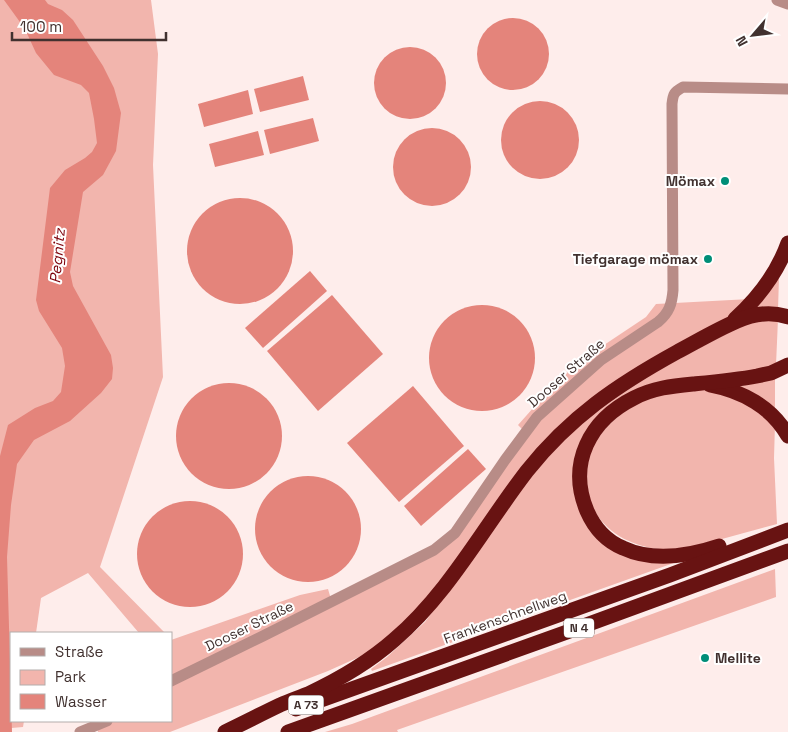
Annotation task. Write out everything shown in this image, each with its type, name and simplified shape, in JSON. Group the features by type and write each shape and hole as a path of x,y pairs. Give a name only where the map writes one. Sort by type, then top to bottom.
{"highway":[{"path":"730,324 760,294 769,282 783,257 788,243"},
{"path":"226,732 336,680 361,665 394,640 433,601 542,454 589,408 650,367 730,324 761,314 774,313 788,317"},
{"path":"760,541 722,546 681,556 647,555 613,543 599,530 588,515 582,500 580,470 582,457 585,446 598,424 621,405 640,395 659,388 676,385 757,376 771,373 788,365"},
{"path":"691,384 725,388 748,397 769,412 780,423 788,436"},
{"name":"Frankenschnellweg","path":"232,732 670,575 788,530"},
{"name":"N 4","path":"388,696 788,551"},
{"name":"A 73","path":"288,732 388,696"}],"street":[{"path":"777,0 788,4"},
{"name":"Dooser Straße","path":"172,681 434,550 455,533 537,417 601,360 658,322 670,308 673,290 673,94 683,86 788,89"},
{"path":"80,732 105,722"}],"green space":[{"path":"0,0 151,0 158,54 153,165 163,377 100,567 164,632 138,632 88,573 41,598 36,632 10,632 10,722 24,722 23,727 0,729"},
{"path":"779,278 778,309 753,311"},
{"path":"750,299 722,322 600,393 413,614 368,653 328,671 170,732 98,732 95,722 172,722 172,640 300,595 328,589 333,606 429,556 529,436 518,425 558,380 592,353 646,317 656,304"},
{"path":"778,319 776,365 766,369 652,384 579,451 598,536 682,560 372,671 371,669 425,622 531,476 578,424 638,381 744,324"},
{"path":"775,378 775,409 737,387"},
{"path":"699,389 715,392 744,402 775,424 774,458 777,524 682,548 658,549 632,542 609,529 593,509 589,497 587,479 587,464 590,453 605,429 635,405 656,394"},
{"path":"775,569 776,597 397,730 398,732 325,732 352,724"}],"water":[{"name":"Pegnitz","path":"4,0 45,0 48,4 62,10 73,20 103,66 114,88 121,113 116,151 103,175 83,192 70,272 73,286 111,355 113,368 112,379 101,393 70,421 34,440 17,464 11,505 7,557 10,722 12,722 12,732 0,732 0,456 8,425 35,408 53,401 61,392 65,366 62,348 39,311 36,300 50,188 65,170 92,152 97,143 89,93 81,85 54,75 36,53 25,29"},
{"path":"513,18 533,24 543,34 549,54 543,74 533,84 513,90 493,84 483,74 477,54 483,34 493,24"},
{"path":"410,47 430,53 440,63 446,83 440,103 430,113 410,119 390,113 380,103 374,83 380,63 390,53"},
{"path":"303,76 309,100 260,112 254,89"},
{"path":"248,90 253,114 204,127 198,104"},
{"path":"540,101 555,104 568,112 576,125 579,140 576,155 568,168 555,176 540,179 525,176 512,168 504,155 501,140 504,125 512,112 525,104"},
{"path":"313,118 319,141 270,154 264,130"},
{"path":"432,128 447,131 460,139 468,152 471,167 468,182 460,195 447,203 432,206 417,203 404,195 396,182 393,167 396,152 404,139 417,131"},
{"path":"258,131 264,155 215,167 209,144"},
{"path":"240,198 260,202 278,213 289,231 293,251 289,271 278,289 260,300 240,304 220,300 202,289 191,271 187,251 191,231 202,213 220,202"},
{"path":"310,271 327,291 263,348 245,328"},
{"path":"332,295 383,354 318,411 267,351"},
{"path":"482,305 502,309 520,320 531,338 535,358 531,378 520,396 502,407 482,411 462,407 444,396 433,378 429,358 433,338 444,320 462,309"},
{"path":"229,383 249,387 267,398 278,416 282,436 278,456 267,474 249,485 229,489 209,485 191,474 180,456 176,436 180,416 191,398 209,387"},
{"path":"413,386 464,446 399,502 347,443"},
{"path":"468,449 486,469 421,526 404,506"},
{"path":"308,476 328,480 346,491 357,509 361,529 357,549 346,567 328,578 308,582 288,578 270,567 259,549 255,529 259,509 270,491 288,480"},
{"path":"190,501 210,505 228,516 239,534 243,554 239,574 228,592 210,603 190,607 170,603 152,592 141,574 137,554 141,534 152,516 170,505"}],"place":[{"name":"Mömax","path":"725,181"},
{"name":"Tiefgarage mömax","path":"708,259"},
{"name":"Mellite","path":"705,658"}]}
